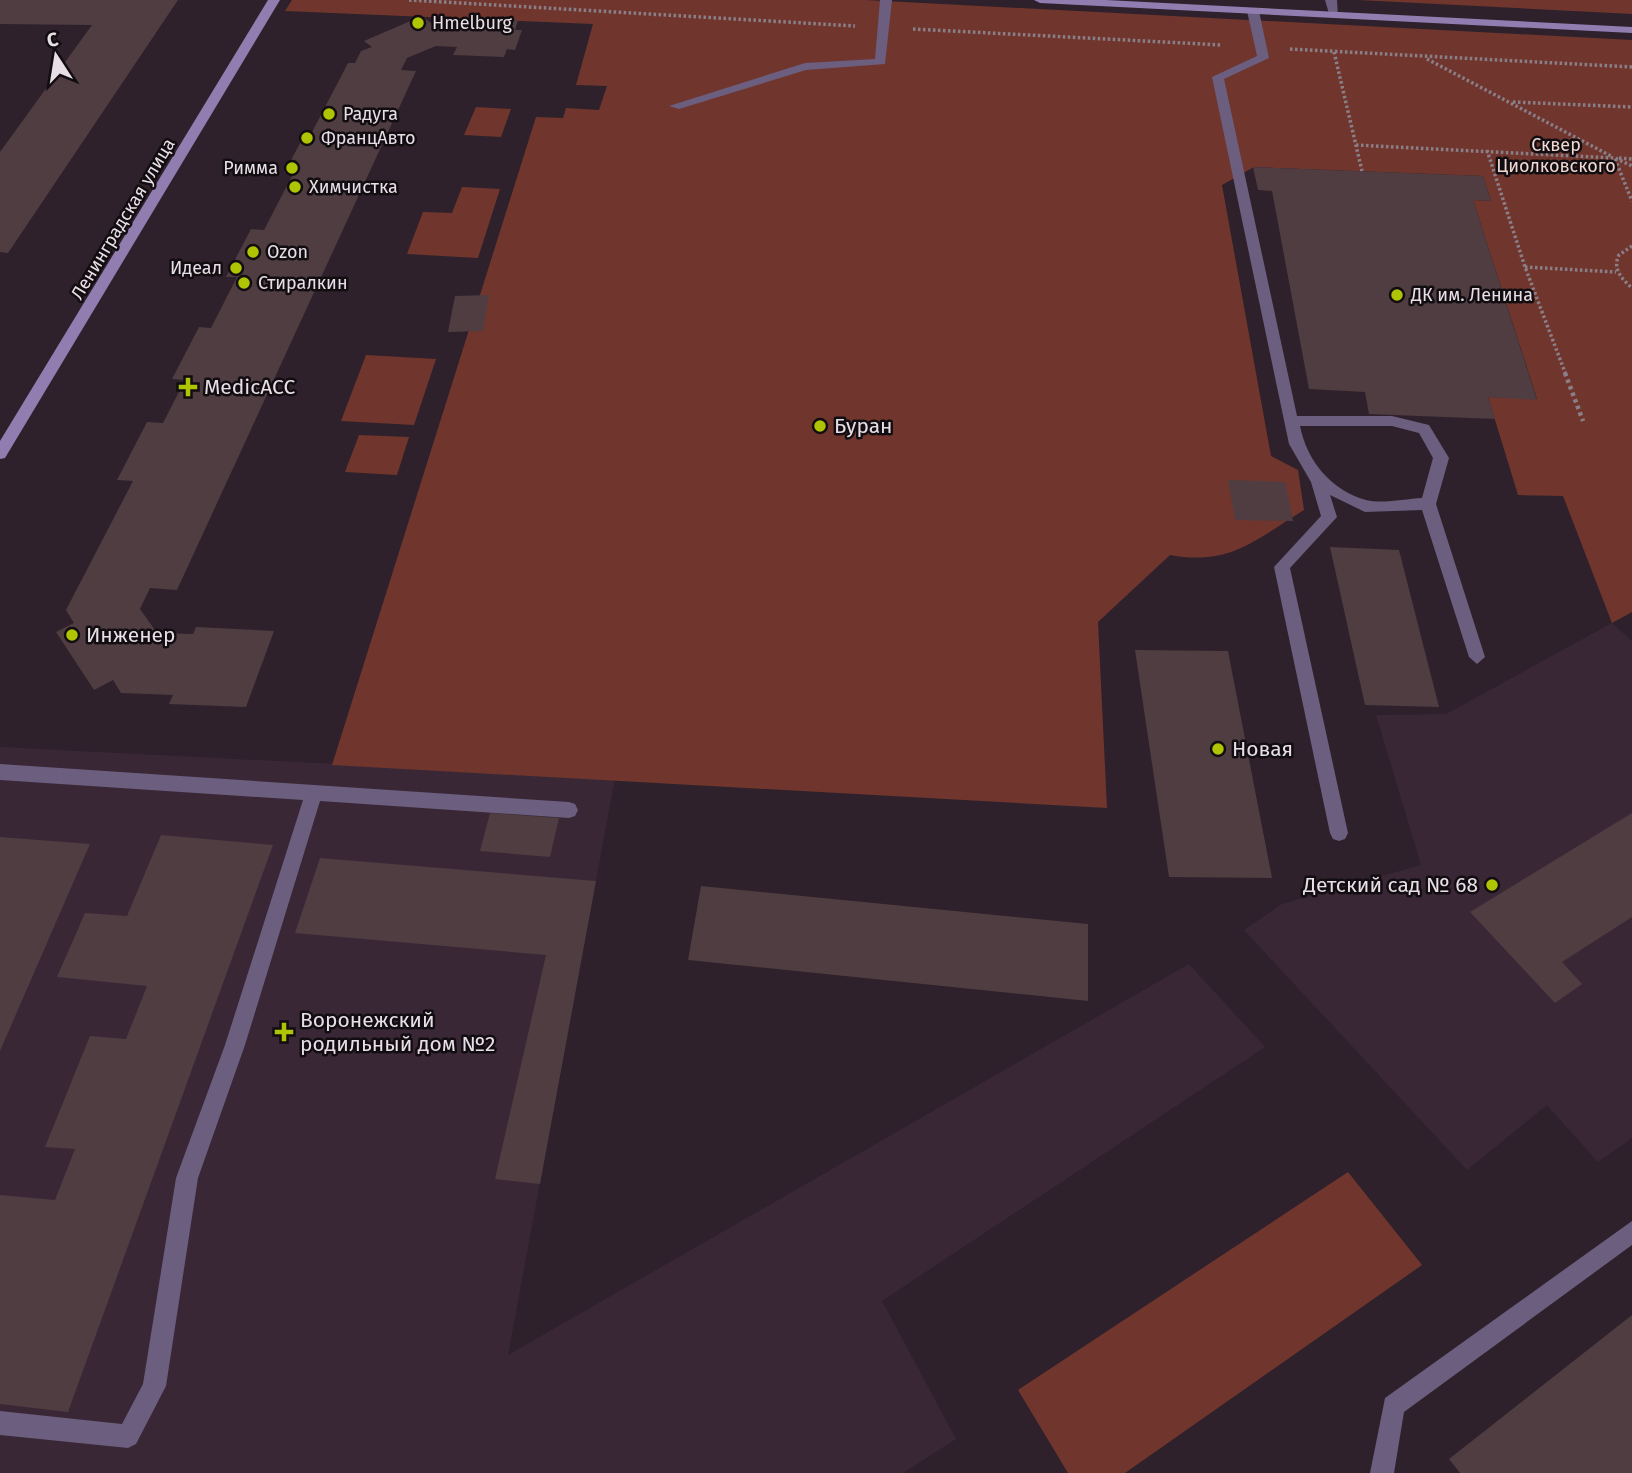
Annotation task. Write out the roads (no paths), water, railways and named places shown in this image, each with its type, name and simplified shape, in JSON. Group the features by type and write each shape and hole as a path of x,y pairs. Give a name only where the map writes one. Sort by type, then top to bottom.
{"main road":[{"name":"Ленинградская улица","path":"0,454 274,0"},
{"path":"1041,0 1218,4 1253,11 1632,30"}],"lane":[{"path":"675,106 805,67 881,62 886,0"},
{"path":"1331,0 1334,15"},
{"path":"1253,11 1263,58 1218,77 1296,444 1319,482 1329,517 1282,567 1339,833"},
{"path":"1291,421 1392,421 1424,429 1441,458 1427,504 1476,657"},
{"path":"1319,482 1365,506 1427,504"},
{"path":"0,772 569,810"},
{"path":"0,1423 128,1436 154,1385 187,1178 235,1045 314,793"},
{"path":"1382,1473 1394,1406 1632,1232"}],"place":[{"name":"Hmelburg","path":"418,23"},
{"name":"Радуга","path":"329,114"},
{"name":"ФранцАвто","path":"307,138"},
{"name":"Римма","path":"292,168"},
{"name":"Химчистка","path":"295,187"},
{"name":"Ozon","path":"253,252"},
{"name":"Идеал","path":"236,268"},
{"name":"Стиралкин","path":"244,283"},
{"name":"ДК им. Ленина","path":"1397,295"},
{"name":"MedicACC","path":"188,387"},
{"name":"Буран","path":"820,426"},
{"name":"Инженер","path":"72,635"},
{"name":"Новая","path":"1218,749"},
{"name":"Детский сад № 68","path":"1492,885"},
{"name":"Воронежский родильный дом №2","path":"284,1032"}],"park label":[{"name":"Сквер Циолковского","path":"1556,155"}]}
